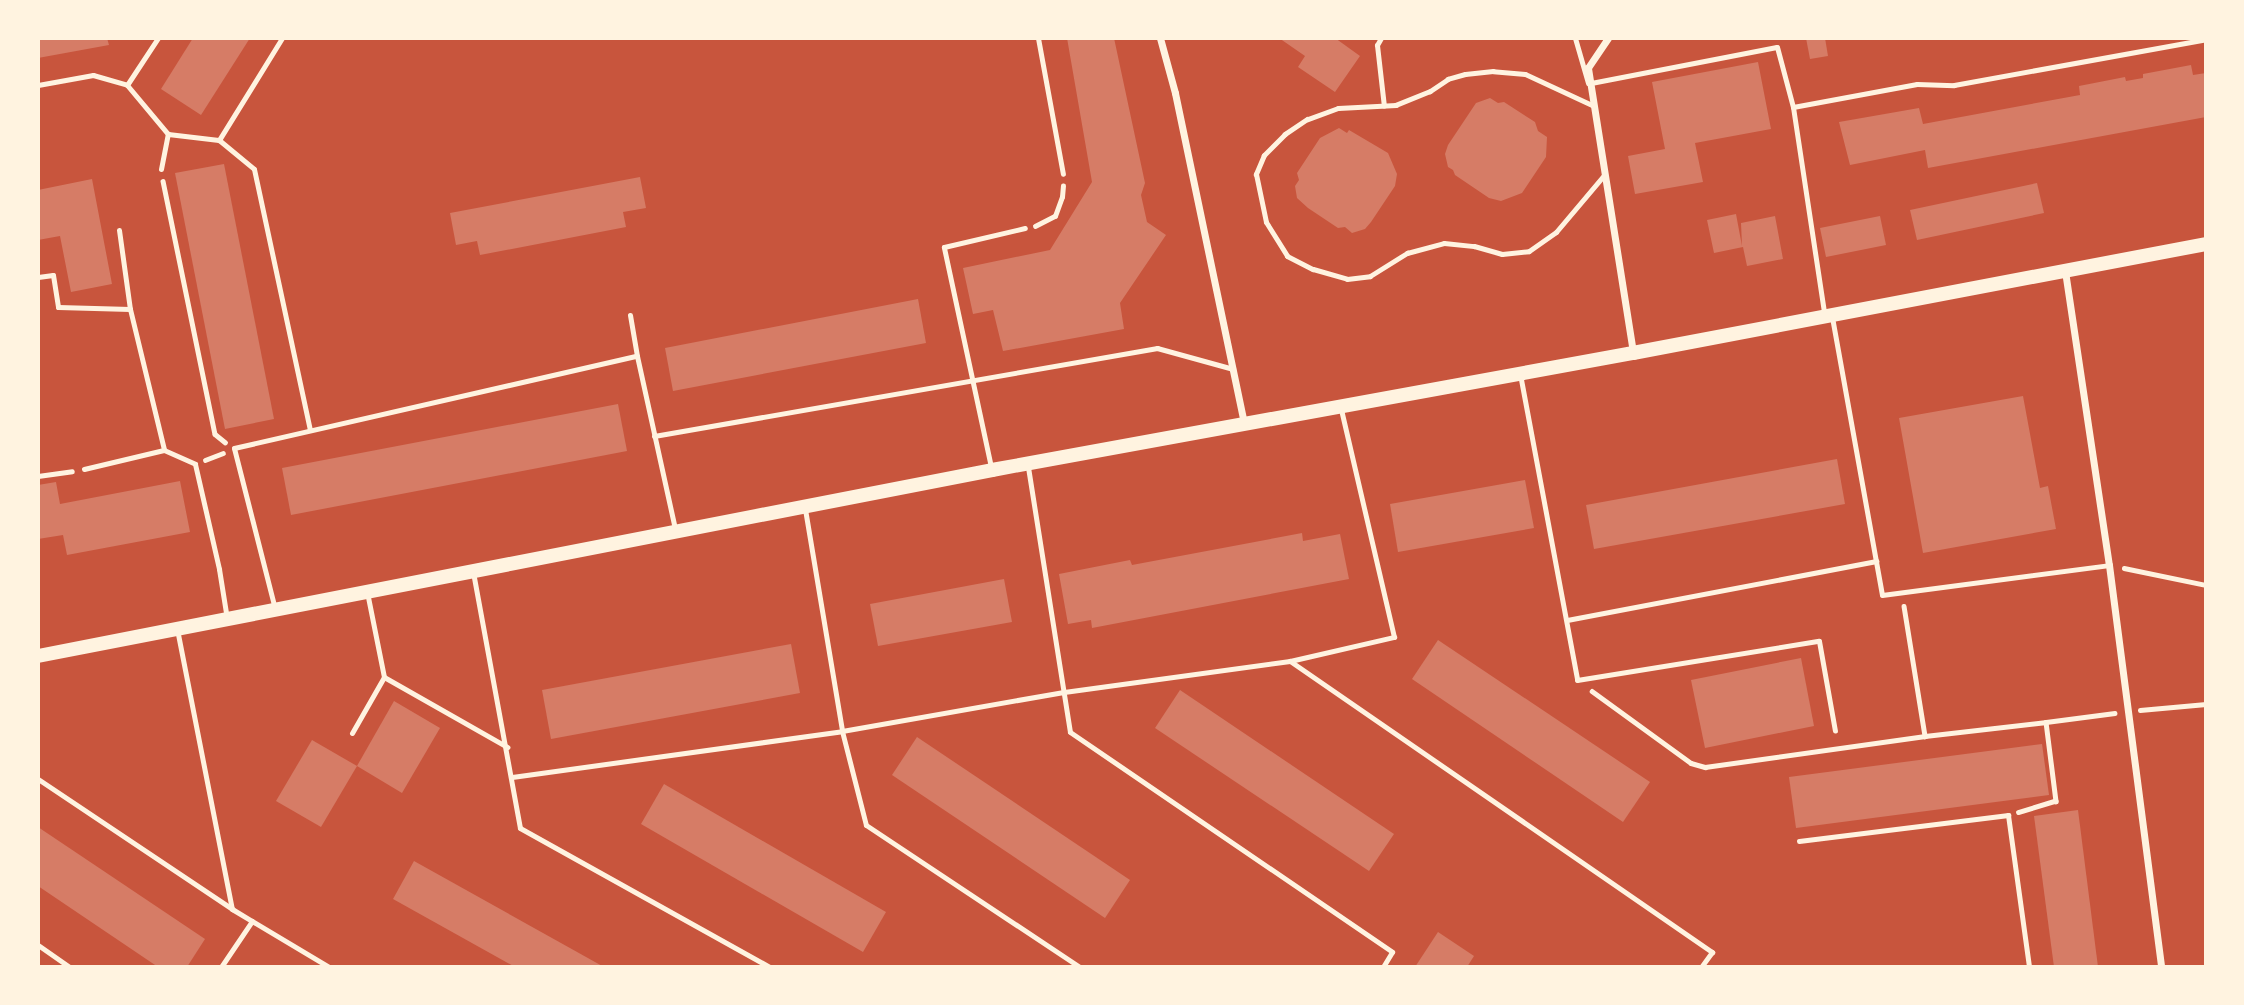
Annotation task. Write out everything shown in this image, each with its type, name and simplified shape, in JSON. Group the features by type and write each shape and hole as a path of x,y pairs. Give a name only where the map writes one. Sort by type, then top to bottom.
{"main road":[{"path":"38,656 1027,463 1520,374 2206,244"}],"street":[{"path":"1160,38 1175,93 1244,423"},
{"path":"1608,38 1588,68 1633,353"},
{"path":"2065,271 2109,565 2161,967"}],"lane":[{"path":"127,85 158,38"},
{"path":"219,140 282,38"},
{"path":"1038,38 1063,174"},
{"path":"1381,38 1377,45 1384,106"},
{"path":"1575,38 1594,106"},
{"path":"1793,107 1917,84 1954,85 2206,39"},
{"path":"1591,83 1777,47 1793,107 1828,316 1882,595 2109,565"},
{"path":"1594,106 1525,74 1493,71 1448,79 1411,101 1384,106 1338,108 1307,119 1284,134 1264,155 1256,174 1266,222 1287,256 1313,269 1347,279 1370,276 1408,253 1444,243 1474,246 1502,254 1529,251 1556,232 1605,174"},
{"path":"38,85 93,75 127,85 168,134 219,140 254,169 310,430"},
{"path":"160,169 168,134"},
{"path":"992,470 944,247 1025,228"},
{"path":"119,230 130,309 164,450"},
{"path":"38,277 53,275 58,307 130,309"},
{"path":"630,314 676,531"},
{"path":"654,436 972,383 1157,348 1233,369"},
{"path":"275,610 234,449 637,356"},
{"path":"1520,374 1577,680 1819,640 1835,731"},
{"path":"512,778 842,731 1064,692 1290,661 1394,636 1340,405"},
{"path":"84,469 164,450 195,464 219,569 227,619"},
{"path":"1027,463 1070,732 1392,952 1382,967"},
{"path":"805,506 842,731 866,825 1080,967"},
{"path":"1567,620 1876,561"},
{"path":"473,571 520,828 770,967"},
{"path":"352,733 384,677 367,592"},
{"path":"177,629 232,908"},
{"path":"1290,661 1712,952 1701,967"},
{"path":"384,677 507,747"},
{"path":"38,779 252,921 329,967"},
{"path":"1799,841 2008,815 2029,967"},
{"path":"221,967 252,921"},
{"path":"38,945 69,967"}],"path":[{"path":"160,169 215,434 234,449"},
{"path":"1039,225 1055,216 1062,197"},
{"path":"195,464 234,449"},
{"path":"38,476 84,469"},
{"path":"2109,565 2206,585"},
{"path":"1902,592 1925,736"},
{"path":"1577,680 1691,763 1705,767 1925,736 2206,704"},
{"path":"2008,815 2056,801 2046,722"}],"building":[{"path":"38,38 107,38 109,45 38,58"},
{"path":"193,38 250,38 201,115 161,89"},
{"path":"1067,38 1114,38 1145,183 1141,195 1147,222 1166,235 1120,303 1124,329 1003,351 993,310 973,314 963,268 1050,250 1092,182"},
{"path":"1279,38 1335,38 1360,56 1335,92 1298,67 1305,56"},
{"path":"1806,38 1825,38 1828,56 1810,59"},
{"path":"1758,62 1771,129 1695,143 1703,182 1635,194 1628,156 1665,149 1652,82"},
{"path":"2191,65 2193,75 2206,73 2206,117 1928,168 1925,150 1850,165 1839,122 1919,108 1923,124 2080,95 2079,86 2125,77 2126,81 2143,78 2143,74"},
{"path":"1490,98 1498,103 1504,102 1535,122 1538,131 1547,137 1546,157 1522,193 1501,201 1489,198 1455,175 1448,167 1445,154 1448,145 1476,103"},
{"path":"1339,128 1347,133 1349,130 1388,153 1397,174 1395,186 1371,222 1365,229 1352,233 1345,227 1338,228 1308,208 1297,198 1295,186 1299,180 1297,173 1320,138"},
{"path":"224,164 274,419 225,429 175,173"},
{"path":"640,177 646,208 623,212 626,227 480,255 477,241 456,245 450,213"},
{"path":"92,179 112,284 71,292 60,236 38,240 38,190"},
{"path":"2037,183 2044,213 1917,240 1910,210"},
{"path":"1736,214 1742,246 1741,223 1775,216 1783,259 1747,266 1743,247 1714,253 1707,220"},
{"path":"1880,216 1886,245 1826,257 1820,228"},
{"path":"918,299 926,343 673,391 665,348"},
{"path":"2023,396 2040,488 2048,486 2056,529 1923,553 1899,418"},
{"path":"618,404 627,451 291,515 282,468"},
{"path":"1837,459 1845,504 1594,549 1586,505"},
{"path":"1525,480 1534,528 1398,552 1390,504"},
{"path":"180,481 190,532 67,555 63,535 38,539 38,485 56,482 60,504"},
{"path":"1302,533 1303,541 1340,534 1349,579 1092,628 1091,620 1068,624 1059,574 1130,560 1132,565"},
{"path":"1004,579 1012,622 878,646 870,604"},
{"path":"1438,640 1650,782 1623,822 1412,679"},
{"path":"791,644 800,693 551,739 542,690"},
{"path":"1801,658 1814,726 1705,748 1691,680"},
{"path":"1180,690 1394,834 1369,871 1155,728"},
{"path":"394,701 440,728 402,793 357,766"},
{"path":"917,737 1130,880 1105,918 892,775"},
{"path":"312,740 357,766 321,827 276,801"},
{"path":"2042,744 2049,795 1796,828 1789,777"},
{"path":"664,784 886,912 863,952 641,824"},
{"path":"2078,810 2098,967 2054,967 2034,816"},
{"path":"38,827 205,939 187,967 158,967 38,886"},
{"path":"414,861 604,967 515,967 393,899"},
{"path":"1438,932 1474,956 1467,967 1415,967"}]}
